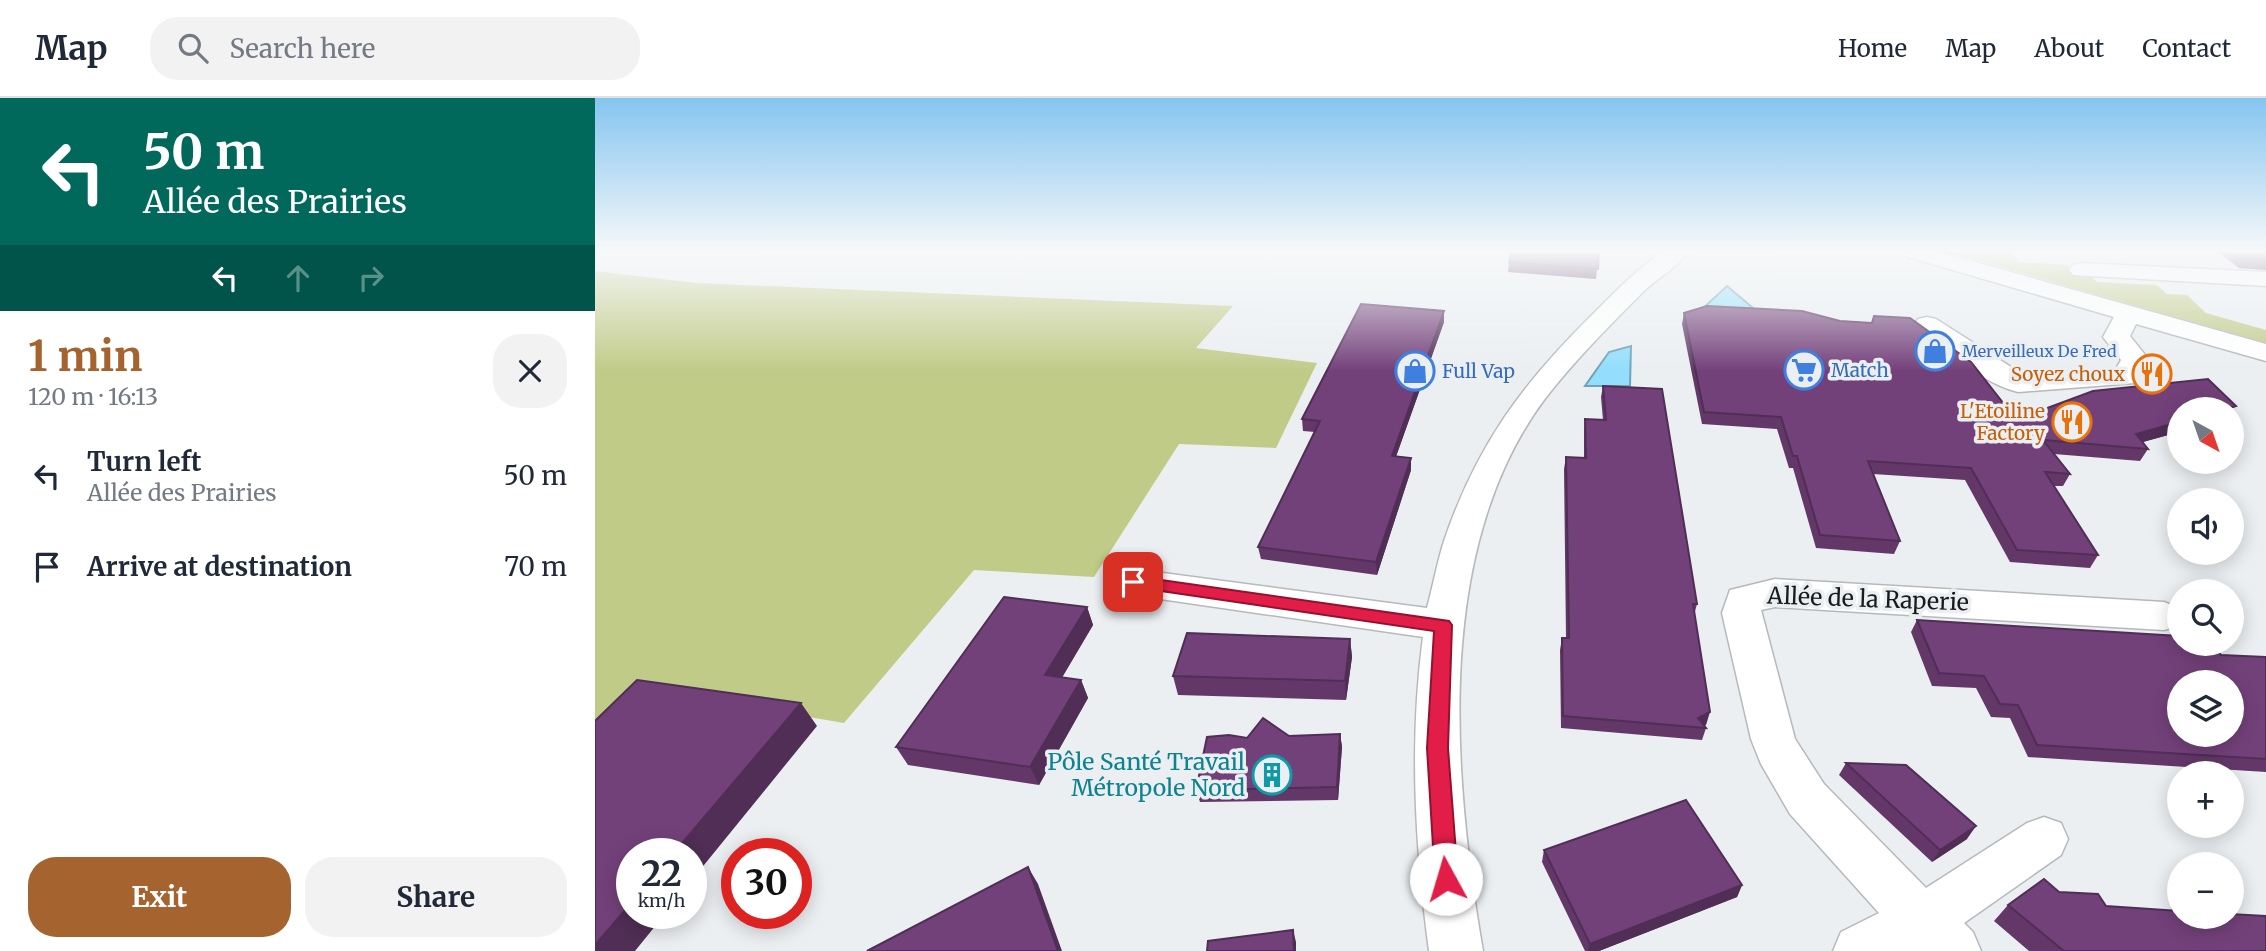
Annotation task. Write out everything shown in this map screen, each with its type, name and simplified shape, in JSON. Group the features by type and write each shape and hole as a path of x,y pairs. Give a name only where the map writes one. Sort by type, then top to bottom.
{"street":[{"path":"1456,951 1449,908 1439,781 1443,625 1454,569 1475,502 1496,455 1517,418 1563,359 1629,292"},
{"path":"2056,292 2266,353"},
{"path":"1927,324 2003,376 2018,383 2125,377 2135,360 2116,337 2129,313"},
{"path":"1133,582 1443,625"},
{"name":"Allée de la Raperie","path":"1938,936 1807,799 1784,764 1773,739 1744,626 1741,613 1744,600 1775,593 2164,615"},
{"path":"1860,951 1938,936 2001,872 2044,839"}],"green space":[{"path":"595,292 902,292 1233,306 1196,348 1317,363 1276,448 1179,444 1094,577 974,570 844,723 645,689 595,737"},
{"path":"2087,292 2165,292 2187,295 2206,313 2266,330 2266,343"}],"water":[{"path":"1721,292 1734,292 1759,313 1701,310"},
{"path":"1631,346 1630,386 1585,386 1609,352"}],"building":[{"path":"1361,304 1444,311 1392,456 1411,458 1376,562 1258,547 1320,421 1302,419"},
{"path":"1707,306 1802,311 1840,321 1872,323 1874,316 1910,318 1971,362 2004,404 2042,410 2093,391 2208,379 2227,397 2167,397 2167,425 2136,434 2148,449 2043,440 2070,474 2045,472 2098,555 2017,550 1971,468 1868,461 1900,541 1820,535 1797,456 1793,456 1781,417 1704,412 1684,313"},
{"path":"1603,386 1662,389 1697,604 1693,604 1710,712 1698,718 1706,728 1563,716 1562,638 1569,638 1566,457 1586,458 1585,419 1606,420"},
{"path":"1004,597 1087,607 1045,675 1081,680 1030,767 896,747"},
{"path":"1917,620 2167,635 2167,656 2266,657 2266,759 2037,745 2018,705 2000,704 1984,676 1939,673"},
{"path":"1187,633 1350,639 1345,681 1173,676"},
{"path":"637,680 801,703 687,838 616,838 616,921 595,945 595,721"},
{"name":"Pôle Santé Travail Métropole Nord","path":"1263,718 1289,736 1340,734 1337,787 1196,790 1207,737 1229,735 1247,738"},
{"path":"1846,763 1906,765 1976,826 1940,850"},
{"path":"1686,800 1742,885 1590,944 1544,850"},
{"path":"1028,867 1058,951 867,951"},
{"path":"2044,879 2059,892 2098,894 2106,906 2167,910 2167,929 2244,929 2244,915 2266,916 2266,951 2064,951 2008,905"},
{"path":"1293,930 1294,951 1207,951 1208,941"}],"place":[{"name":"Merveilleux De Fred","path":"1935,351"},
{"name":"Match","path":"1804,370"},
{"name":"Full Vap","path":"1415,371"},
{"name":"Soyez choux","path":"2152,374"},
{"name":"L'Etoiline Factory","path":"2072,422"},
{"name":"Pôle Santé Travail Métropole Nord","path":"1272,775"}],"route":[{"path":"1133,582 1443,625 1438,748 1446,879"}]}
